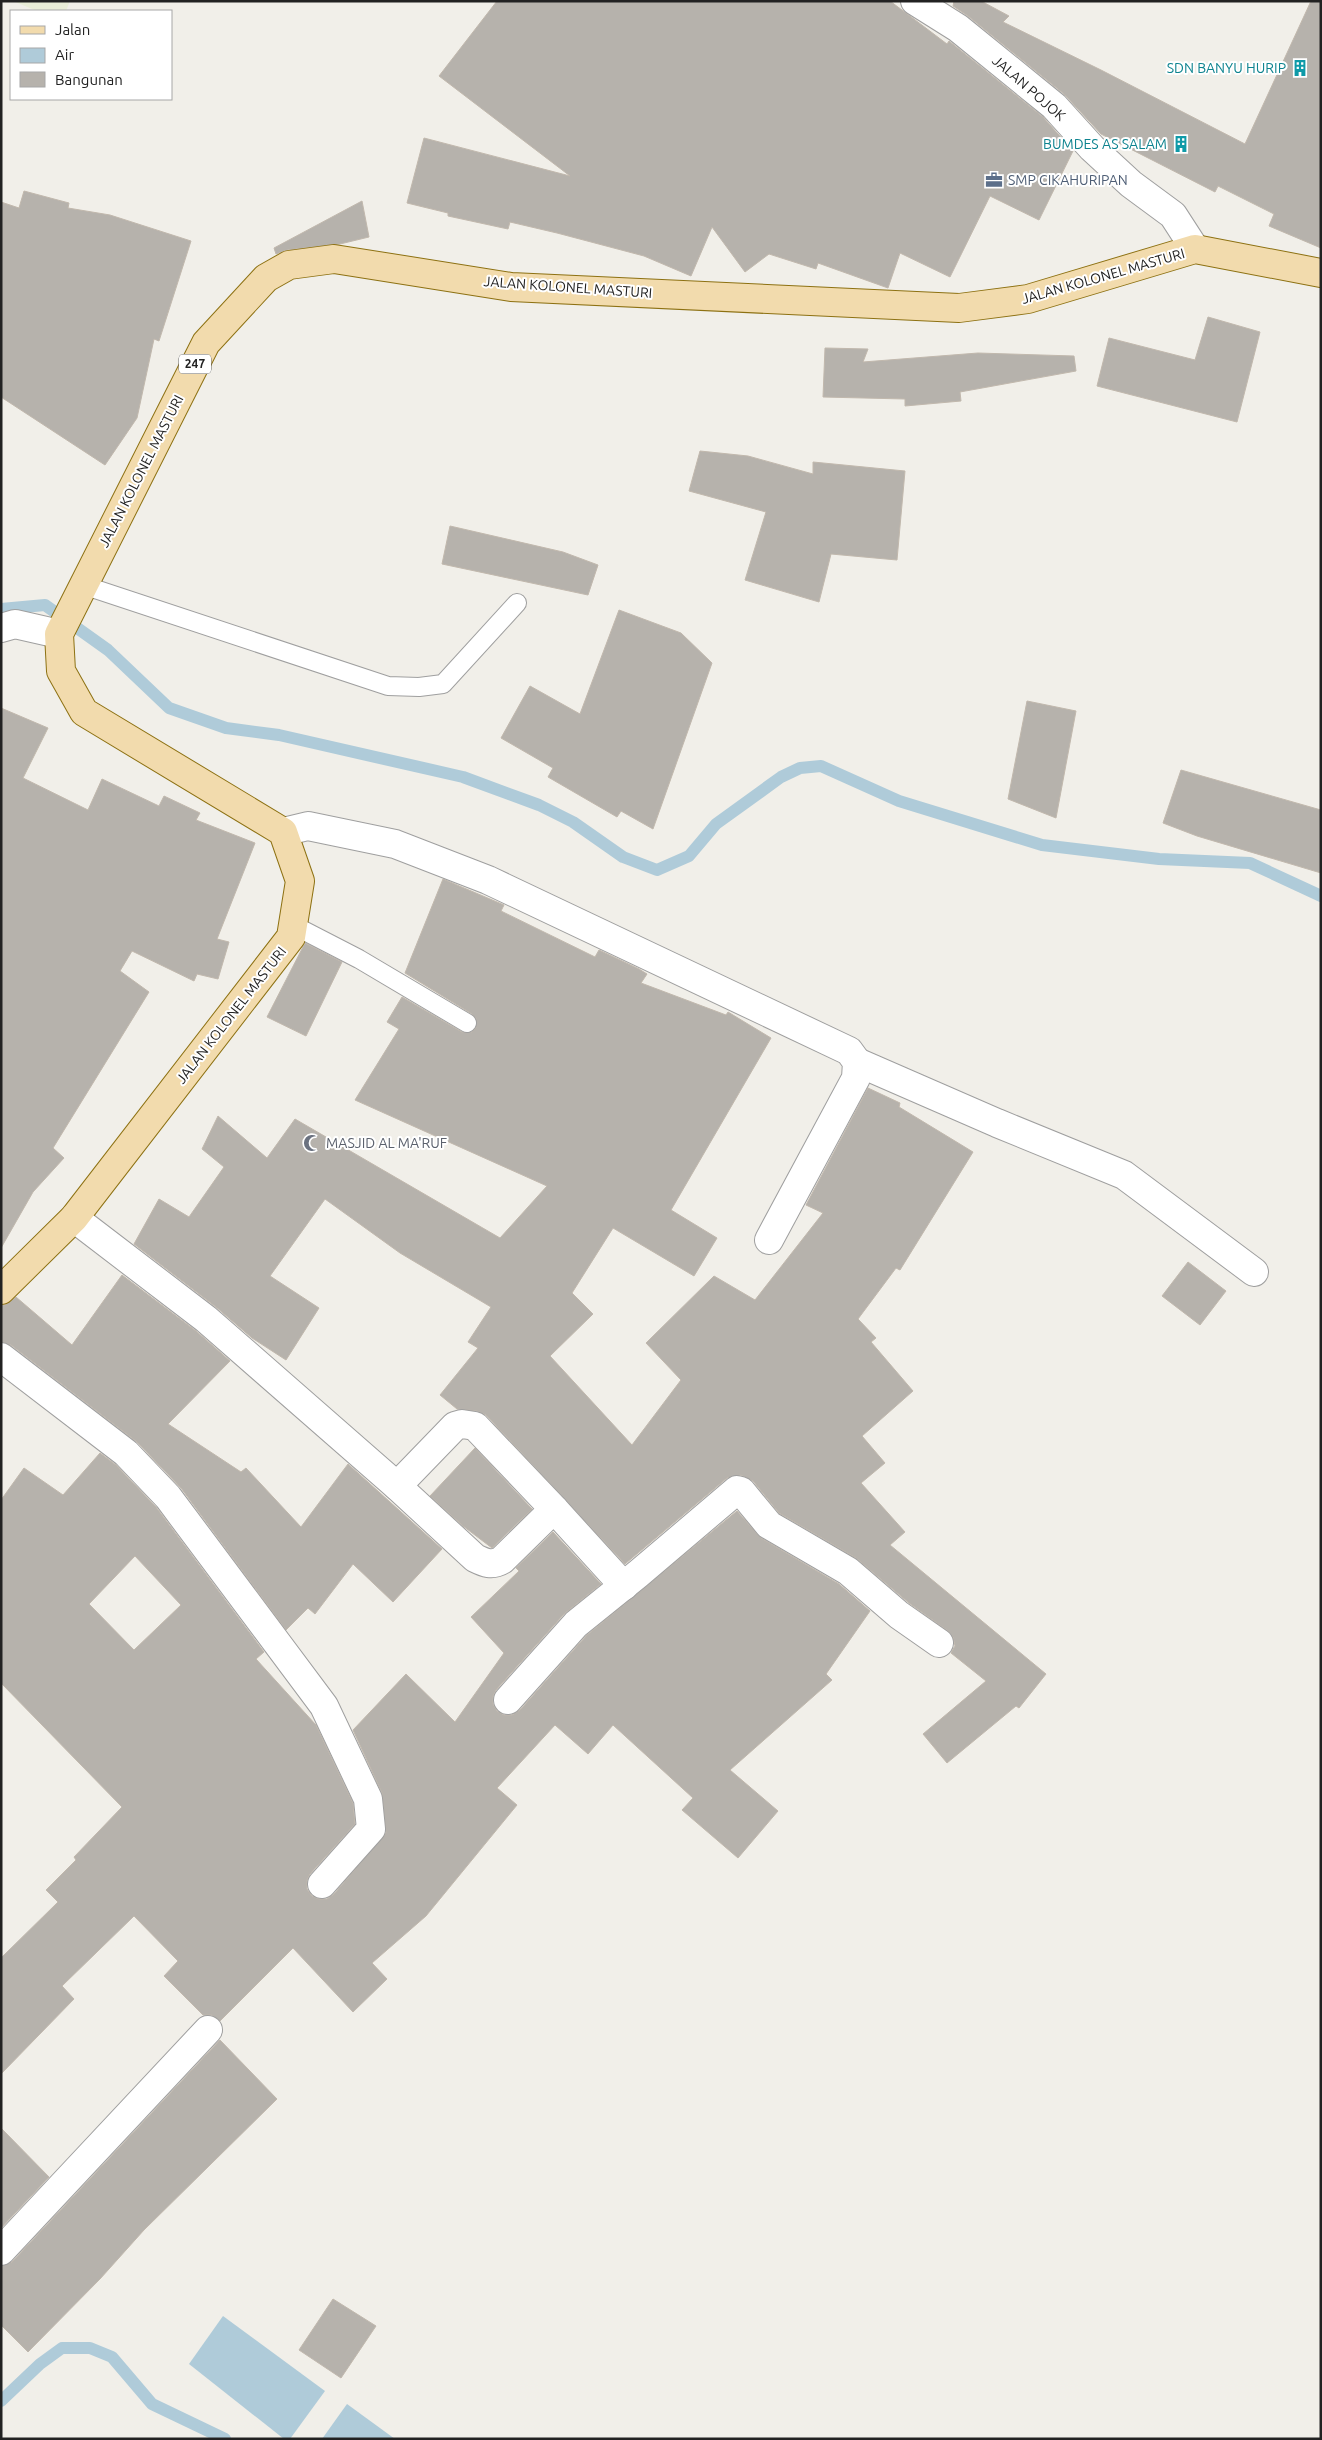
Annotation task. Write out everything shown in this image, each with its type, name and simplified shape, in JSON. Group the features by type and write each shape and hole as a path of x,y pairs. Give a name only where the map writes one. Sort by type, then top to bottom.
{"main road":[{"name":"JALAN KOLONEL MASTURI","path":"1,1290 74,1218 291,937 300,882 282,832 84,712 61,671 59,634 206,343 266,278 289,265 334,259 511,286 959,308 1028,299 1195,249 1321,273"}],"street":[{"name":"JALAN POJOK","path":"916,1 958,28 1054,106 1092,148 1131,184 1174,215 1195,249"},
{"path":"1,628 15,624 59,634"},
{"path":"282,832 308,826 395,844 488,880 850,1051 857,1062 997,1123 1124,1175 1254,1272"},
{"path":"769,1240 856,1078 857,1062"},
{"path":"74,1218 206,1319 397,1486 475,1558 488,1564 496,1564 554,1508"},
{"path":"1,1358 126,1453 168,1497 324,1706 368,1799 371,1829 322,1884"},
{"path":"397,1486 455,1426 468,1424 475,1426 554,1508 624,1586"},
{"path":"508,1700 576,1624 737,1490 741,1491 769,1525 848,1571 899,1615 939,1643"},
{"path":"1,2251 208,2030"}],"lane":[{"path":"83,585 388,686 419,687 443,684 517,603"},
{"path":"293,925 359,959 467,1023"}],"green space":[{"path":"13,1 70,1 66,10 35,10"}],"water":[{"path":"223,2316 325,2391 290,2439 284,2439 189,2364"},
{"path":"347,2404 395,2439 322,2439"}],"building":[{"path":"497,1 890,1 947,44 949,41 1043,117 1073,151 1039,220 990,196 950,277 900,253 888,288 818,263 816,269 769,254 745,272 712,227 691,276 644,256 557,233 510,222 508,229 448,216 448,213 407,203 424,138 570,176 439,76"},
{"path":"954,1 981,1 1009,16 1003,22 1245,144 1311,1 1321,1 1321,248 1269,226 1274,214 1218,186 1215,192 1101,134 1064,94 953,6"},
{"path":"24,191 69,203 68,208 110,215 191,241 159,341 154,339 137,418 105,465 1,397 1,202 19,208"},
{"path":"362,201 369,237 340,244 287,250 276,254 274,248"},
{"path":"1208,317 1260,332 1237,422 1097,386 1109,338 1195,360"},
{"path":"825,348 868,349 863,362 978,353 1074,356 1076,371 960,392 961,401 905,406 905,399 823,397"},
{"path":"700,451 748,456 813,474 813,462 905,471 897,560 831,554 819,602 745,580 766,512 689,491"},
{"path":"450,526 563,552 598,565 588,595 442,564"},
{"path":"619,610 681,633 712,663 653,829 621,811 617,817 548,777 553,768 501,738 530,686 580,714"},
{"path":"1027,701 1076,711 1056,818 1008,799"},
{"path":"1,708 48,728 23,778 88,810 102,779 159,806 164,796 200,813 196,820 255,843 217,939 229,942 218,979 197,974 194,981 132,951 120,971 149,992 53,1148 64,1158 33,1192 1,1248"},
{"path":"1181,770 1321,810 1321,873 1197,836 1163,823"},
{"path":"443,879 504,905 501,911 595,957 599,950 639,969 647,974 641,983 726,1015 728,1012 771,1038 671,1210 717,1238 694,1276 613,1228 572,1293 593,1314 550,1356 632,1445 681,1380 646,1343 714,1276 755,1300 823,1213 806,1205 868,1088 900,1103 899,1107 973,1152 900,1270 896,1268 858,1319 876,1338 871,1342 913,1391 862,1436 885,1463 861,1483 905,1532 890,1545 1046,1674 1019,1708 1016,1706 947,1763 923,1734 986,1681 951,1653 955,1646 953,1637 948,1631 909,1603 856,1558 779,1513 753,1481 741,1475 727,1478 625,1564 486,1415 477,1411 457,1409 440,1395 478,1348 468,1342 491,1307 400,1253 325,1199 270,1276 319,1308 286,1360 252,1338 216,1307 134,1244 159,1199 189,1217 224,1167 202,1149 218,1116 267,1158 295,1119 500,1238 547,1186 355,1100 399,1029 387,1022 402,997 462,1032 472,1032 476,1028 476,1018 472,1014 405,973"},
{"path":"305,943 342,962 306,1036 267,1017"},
{"path":"1188,1262 1226,1291 1200,1325 1162,1296"},
{"path":"122,1275 196,1331 230,1361 168,1424 241,1472 246,1468 301,1527 348,1464 442,1549 393,1602 353,1564 315,1614 308,1608 286,1630 181,1488 137,1442 11,1345 1,1342 1,1305 5,1305 16,1297 72,1345"},
{"path":"475,1448 532,1509 492,1548 463,1526 430,1496"},
{"path":"100,1453 116,1465 156,1507 264,1652 256,1659 316,1725 353,1803 355,1824 310,1874 307,1880 307,1889 312,1896 319,1899 327,1899 334,1894 386,1833 382,1793 353,1730 406,1674 455,1722 504,1653 471,1617 519,1571 516,1568 553,1532 601,1584 564,1614 496,1690 493,1696 493,1704 497,1711 504,1715 512,1715 520,1710 587,1635 737,1511 761,1538 839,1584 870,1611 826,1674 832,1680 730,1770 778,1811 738,1858 682,1810 693,1798 613,1725 588,1754 555,1725 497,1788 517,1805 426,1916 372,1963 387,1979 353,2012 293,1948 220,2021 212,2015 203,2015 164,1976 178,1961 134,1916 62,1986 74,1999 1,2074 1,1958 58,1902 46,1890 76,1860 74,1857 122,1807 1,1683 1,1500 24,1468 63,1495","holes":["135,1556 181,1605 134,1650 89,1604"]},
{"path":"220,2040 277,2099 144,2230 100,2279 28,2352 1,2325 1,2266 12,2262"},
{"path":"1,2128 49,2177 1,2228"},
{"path":"333,2299 376,2326 341,2378 299,2350"}],"waterway":[{"path":"1,609 45,605 108,650 169,708 226,728 279,735 463,777 539,805 573,822 623,857 657,870 689,856 716,824 781,777 800,768 821,766 899,801 1042,845 1159,859 1250,863 1321,896"},
{"path":"1,2401 40,2364 62,2348 90,2348 112,2357 152,2404 225,2439"}],"place":[{"name":"SDN BANYU HURIP","path":"1300,68"},
{"name":"BUMDES AS SALAM","path":"1181,144"},
{"name":"SMP CIKAHURIPAN","path":"994,180"},
{"name":"MASJID AL MA'RUF","path":"312,1143"}]}
